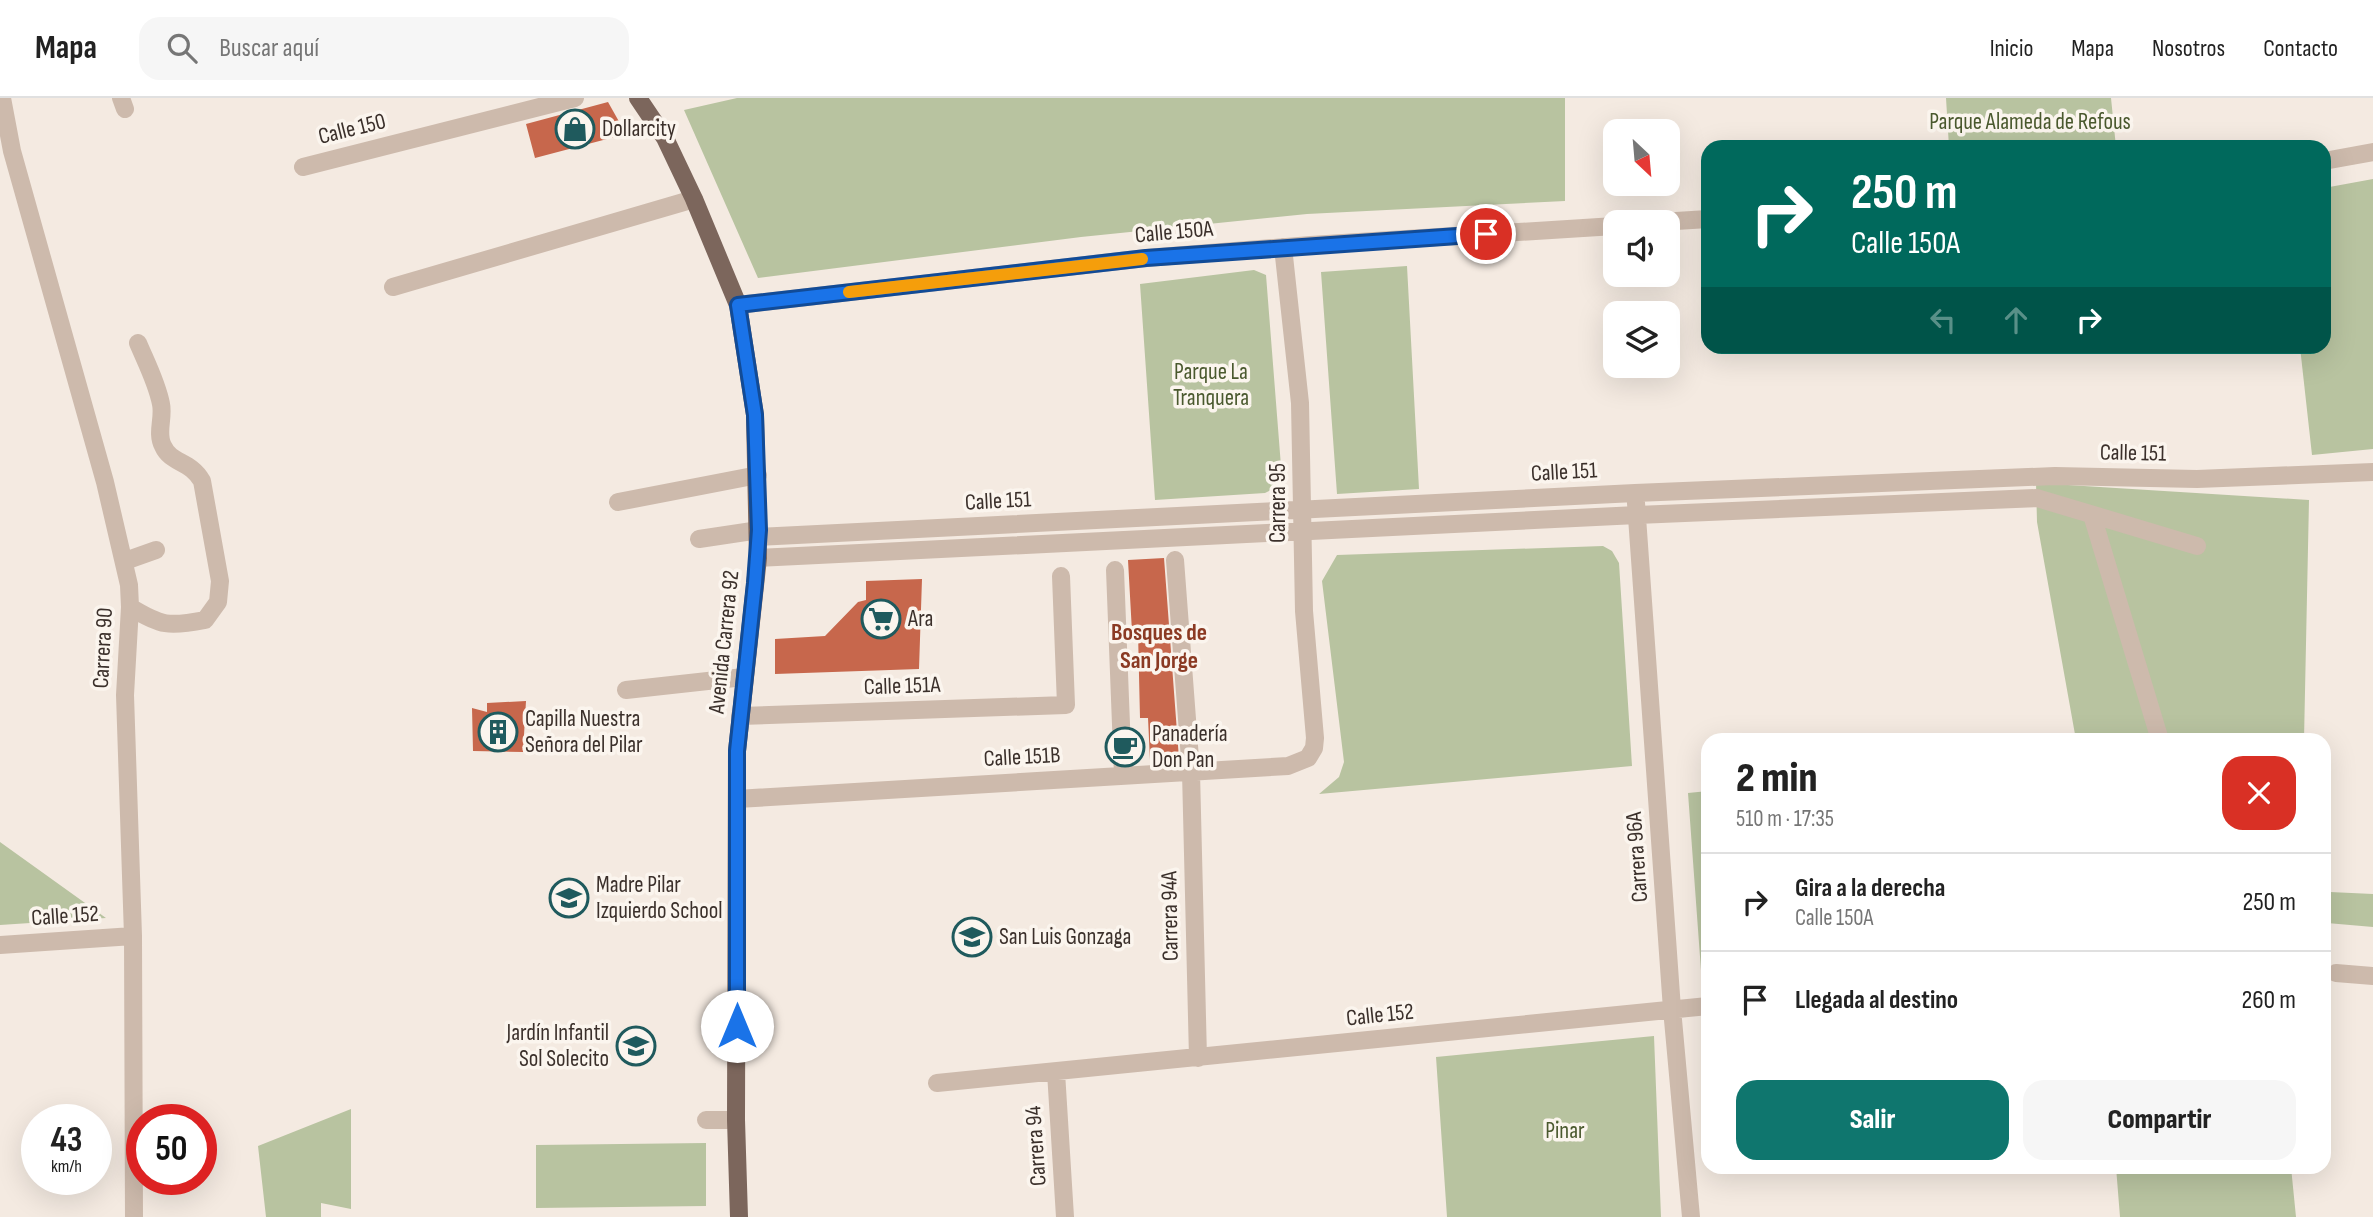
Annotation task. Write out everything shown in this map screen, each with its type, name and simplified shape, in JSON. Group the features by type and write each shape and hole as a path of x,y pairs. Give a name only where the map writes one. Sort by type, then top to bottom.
{"main road":[{"name":"Avenida Carrera 92","path":"638,98 665,138 694,199 738,305 755,415 758,558 740,716 737,799 738,1217"}],"street":[{"name":"Carrera 90","path":"2,98 18,172 125,561 130,607 125,695 134,936 134,1217"},
{"name":"Calle 150","path":"303,167 575,98"},
{"path":"2331,159 2373,152"},
{"path":"393,287 694,199"},
{"path":"1680,221 1701,219"},
{"name":"Calle 150A","path":"738,305 1146,258 1603,227"},
{"name":"Carrera 95","path":"1283,247 1300,403 1304,611 1315,738 1314,748 1308,758"},
{"path":"130,607 156,622 178,625 205,620 218,602 220,581 202,481 196,470 174,458 164,448 159,436 162,405 138,343"},
{"name":"Calle 151","path":"699,540 759,534 1635,492 2055,476 2197,479 2373,472"},
{"path":"618,502 758,475"},
{"name":"Carrera 96A","path":"1635,492 1672,1009 1691,1217"},
{"name":"Calle 151","path":"758,558 2037,498 2197,546"},
{"path":"2092,514 2158,733"},
{"path":"125,561 156,550"},
{"name":"Carrera 94A","path":"1175,560 1191,772 1198,1058"},
{"path":"1115,570 1123,776"},
{"name":"Calle 151A","path":"740,716 1066,705 1061,576"},
{"path":"626,690 744,677"},
{"name":"Calle 151B","path":"737,799 1288,766 1308,758"},
{"name":"Calle 152","path":"0,946 134,936"},
{"path":"2336,973 2373,976"},
{"name":"Calle 152","path":"937,1083 1701,1007"},
{"name":"Carrera 94","path":"1056,1072 1065,1217"},
{"path":"706,1120 736,1120"}],"green space":[{"path":"737,98 1565,98 1565,201 1307,214 1081,237 758,278 684,110"},
{"name":"Parque Alameda de Refous","path":"1946,98 2111,98 2115,140 1949,140"},
{"path":"2373,179 2373,449 2312,455 2301,354 2331,354 2331,187"},
{"path":"1407,266 1419,489 1337,494 1321,272"},
{"name":"Parque La Tranquera","path":"1254,270 1266,275 1282,479 1275,488 1265,493 1155,500 1140,284"},
{"path":"2036,483 2309,500 2304,733 2075,733 2037,522"},
{"path":"1603,546 1612,551 1619,563 1632,766 1319,794 1339,777 1344,762 1322,581 1337,555"},
{"path":"1701,792 1701,970 1688,793"},
{"path":"0,842 106,918 0,925"},
{"path":"2331,892 2373,894 2373,927 2331,923"},
{"name":"Pinar","path":"1654,1036 1661,1217 1447,1217 1436,1057"},
{"path":"351,1109 351,1209 321,1203 321,1217 266,1217 258,1146"},
{"path":"706,1143 706,1206 536,1208 536,1145"},
{"path":"2117,1174 2292,1174 2296,1217 2120,1217"}],"building":[{"name":"Dollarcity","path":"608,102 626,134 535,158 526,124"},
{"path":"1164,558 1179,759 1150,760 1148,718 1140,718 1138,632 1132,632 1128,560"},
{"name":"Ara","path":"922,579 919,669 775,674 775,639 825,636 858,602 866,600 866,581"},
{"name":"Capilla Nuestra Señora del Pilar","path":"526,701 523,752 473,751 472,708 487,712 487,703"}],"slow traffic":[{"path":"849,292 1142,259"}],"place":[{"name":"Dollarcity","path":"575,129"},
{"name":"Ara","path":"881,619"},
{"name":"Capilla Nuestra Señora del Pilar","path":"498,732"},
{"name":"Panadería Don Pan","path":"1125,747"},
{"name":"Madre Pilar Izquierdo School","path":"569,898"},
{"name":"San Luis Gonzaga","path":"972,937"},
{"name":"Jardín Infantil Sol Solecito","path":"636,1046"}],"district":[{"name":"Bosques de San Jorge","path":"1159,646"}],"route":[{"path":"737,1026 737,751 759,530 755,415 738,305 1146,258 1486,234"}]}
